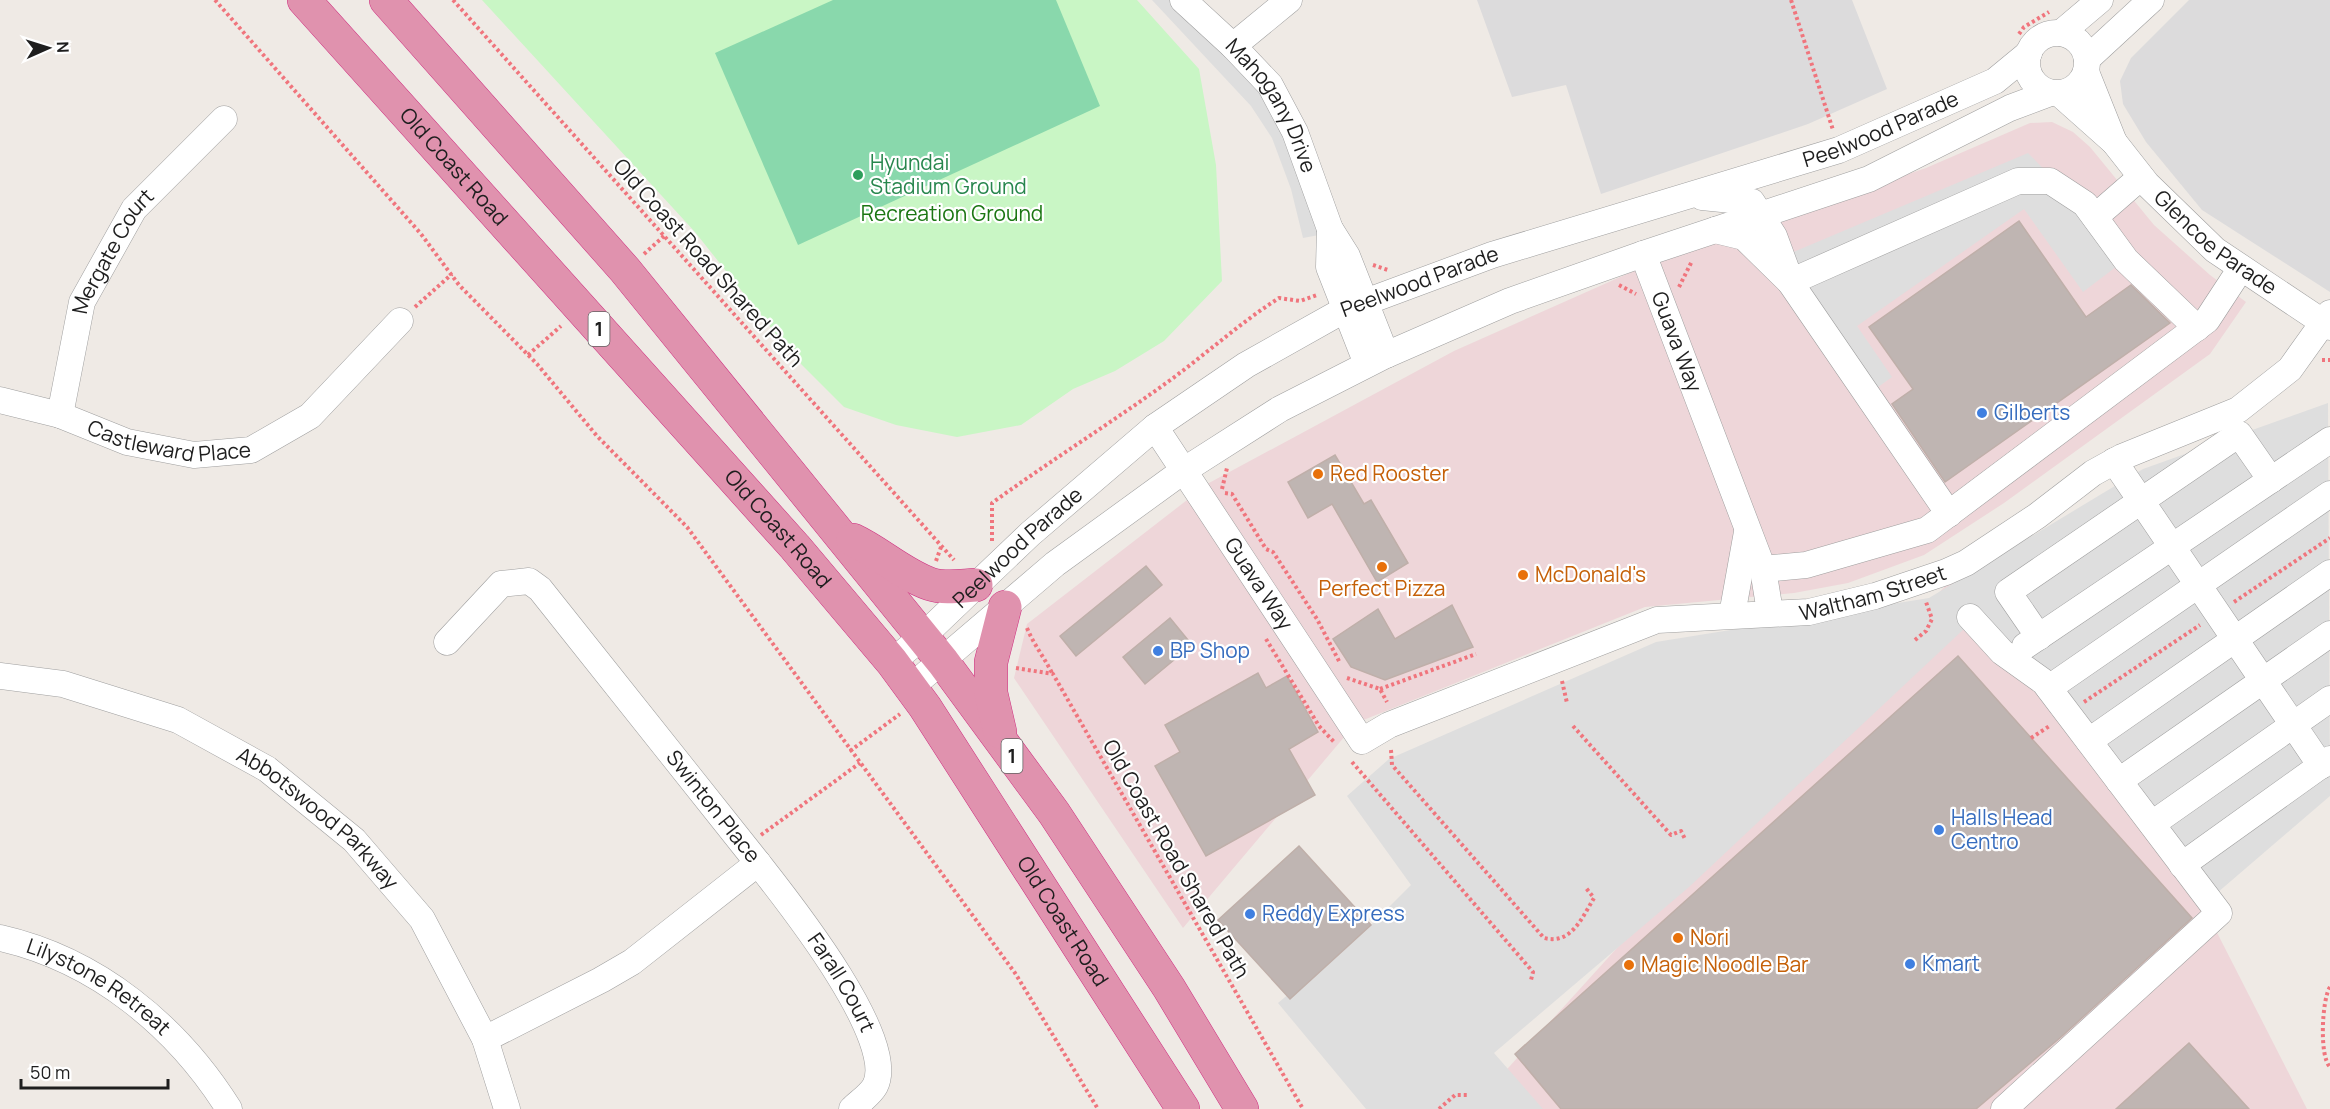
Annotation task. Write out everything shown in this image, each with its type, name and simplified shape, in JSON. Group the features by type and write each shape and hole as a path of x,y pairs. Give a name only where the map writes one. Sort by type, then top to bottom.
{"highway":[{"name":"Old Coast Road","path":"304,0 795,547 892,662 911,687 1183,1109"},
{"name":"Old Coast Road","path":"386,0 625,270 943,662 1054,813 1169,988 1242,1109"},
{"path":"840,534 874,549 928,583 946,587 976,585"},
{"path":"1002,742 991,693 991,662 1014,614"}],"street":[{"name":"Mahogany Drive","path":"1183,0 1233,46 1270,85 1296,132 1330,229 1329,267 1354,305 1377,359"},
{"path":"1233,46 1289,0"},
{"path":"2100,0 2061,33 2042,37 2029,53 2028,73 2040,89 2055,94 2078,86 2087,65 2151,0"},
{"path":"2061,33 2078,41 2087,65"},
{"name":"Peelwood Parade","path":"892,662 922,637 1030,534 1155,427 1246,365 1354,305 1492,255 1839,150 1995,81 2029,53"},
{"name":"Glencoe Parade","path":"2087,65 2114,142"},
{"name":"Peelwood Parade","path":"911,687 943,662 1014,614 1055,564 1183,471 1280,409 1377,359 1510,301 1869,179 2010,108 2055,94"},
{"name":"Glencoe Parade","path":"2055,94 2114,142 2141,177 2183,221 2215,250 2328,321"},
{"name":"Mergate Court","path":"60,415 82,302 134,209 224,119"},
{"path":"2095,217 2141,177"},
{"path":"1790,282 2018,181 2050,181 2085,204 2126,260 2197,328"},
{"path":"1684,196 1752,202 1783,253 1790,282"},
{"path":"1714,230 1744,237 1790,282 1949,514"},
{"name":"Guava Way","path":"1643,254 1763,569 1770,612"},
{"path":"1763,569 1806,565 1928,530 2207,320 2241,268"},
{"name":"Castleward Place","path":"0,400 60,415 127,442 194,455 251,450 310,416 400,321"},
{"name":"Waltham Street","path":"1354,747 1389,725 1657,620 1770,612 1809,612 1847,604 1946,572 1966,563 2037,516 2093,473 2114,461 2238,410 2290,369 2328,321"},
{"name":"Guava Way","path":"1155,427 1354,747"},
{"path":"2038,637 2008,592 2240,434 2271,480"},
{"path":"2009,657 2330,440"},
{"path":"2114,461 2293,725 2325,762 2182,865"},
{"path":"2049,688 2330,494"},
{"path":"1732,615 1747,531"},
{"path":"2089,741 2330,573"},
{"name":"Swinton Place","path":"447,642 501,584 529,581 540,589 752,855 632,962 485,1039"},
{"path":"1970,617 2009,657 2049,688 2219,913 2004,1109"},
{"path":"2119,781 2330,634"},
{"name":"Abbotswood Parkway","path":"0,676 63,684 178,720 267,769 354,840 422,919 485,1039 507,1109"},
{"path":"2152,824 2330,699"},
{"name":"Farall Court","path":"752,855 812,933 848,989 873,1045 878,1067 875,1086 852,1109"},
{"name":"Lilystone Retreat","path":"0,938 25,944 71,962 118,990 161,1025 213,1084 229,1109"}],"path":[{"path":"215,0 413,225 459,285 537,364 597,436 687,527 1015,973 1098,1109"},
{"name":"Old Coast Road Shared Path","path":"453,0 941,547"},
{"path":"1791,0 1833,132"},
{"path":"400,321 452,274"},
{"path":"2031,738 2330,538"},
{"name":"Old Coast Road Shared Path","path":"1014,614 1035,648 1042,655 1303,1109"},
{"path":"1265,638 1319,726 1337,746"},
{"path":"1380,689 1476,654"},
{"path":"1007,666 1053,674"},
{"path":"1562,680 1567,703"},
{"path":"1573,726 1671,835 1681,831 1685,839"},
{"path":"1354,747 1533,972 1531,980"},
{"path":"752,855 860,763"},
{"path":"1567,937 1594,898 1586,888"},
{"path":"2330,987 2323,1048 2330,1067"},
{"path":"1439,1109 1455,1095 1467,1095"}],"shaded area":[{"path":"1152,0 1173,0 1257,85 1282,125 1319,235 1303,238 1291,189 1272,138 1251,106"},
{"path":"1477,0 1852,0 1887,89 1808,124 1601,194 1566,85 1512,97"},
{"path":"2189,0 2330,0 2330,292 2202,210 2146,142 2123,104 2120,81 2131,58"},
{"path":"2052,122 2073,132 2090,147 2154,225 2210,275 2246,302 2210,354 2004,503 1924,555 1848,583 1794,593 1645,607 1356,723 1183,928 1014,678 1027,624 1209,483 1454,351 1663,258 1926,168 2030,123"},
{"path":"2028,153 2129,257 2083,292 2024,209 1857,326 1892,377 1863,398 1765,264"},
{"path":"2328,403 2330,796 2210,899 1981,613 1689,887 1494,1053 1543,1109 1366,1109 1278,1003 1371,925 1411,885 1347,796 1389,759 1656,642 1929,598 2143,469"},
{"name":"Halls Head Centro","path":"1966,563 2181,862 2307,1109 1471,1109"}],"green space":[{"name":"Recreation Ground","path":"482,0 1137,0 1199,69 1216,165 1222,281 1164,341 1115,371 1073,389 1021,425 957,437 896,425 844,407 795,358 695,232"},
{"name":"Hyundai Stadium Ground","path":"833,0 1056,0 1100,106 798,245 715,53"}],"building":[{"path":"2019,221 2086,317 2131,285 2170,323 1945,482 1892,404 1913,389 1869,327"},
{"path":"1335,455 1364,504 1371,500 1408,563 1377,582 1332,504 1308,518 1288,482"},
{"path":"1146,566 1162,585 1076,656 1060,636"},
{"path":"1452,605 1473,647 1385,680 1351,667 1333,639 1378,609 1395,639"},
{"name":"BP Shop","path":"1170,618 1192,645 1145,684 1123,657"},
{"name":"Halls Head Centro","path":"1958,656 2192,918 2061,1037 1976,1109 1561,1109 1515,1054"},
{"path":"1258,673 1266,688 1287,676 1318,732 1289,749 1315,795 1206,856 1155,766 1180,752 1165,725"},
{"path":"1299,846 1371,925 1290,999 1218,920"},
{"path":"2189,1043 2249,1109 2116,1109"}],"place":[{"name":"Hyundai Stadium Ground","path":"858,175"},
{"name":"Gilberts","path":"1982,413"},
{"name":"Red Rooster","path":"1318,474"},
{"name":"Perfect Pizza","path":"1382,567"},
{"name":"McDonald's","path":"1523,575"},
{"name":"BP Shop","path":"1158,651"},
{"name":"Halls Head Centro","path":"1939,830"},
{"name":"Reddy Express","path":"1250,914"},
{"name":"Nori","path":"1678,938"},
{"name":"Kmart","path":"1910,964"},
{"name":"Magic Noodle Bar","path":"1629,965"}]}
